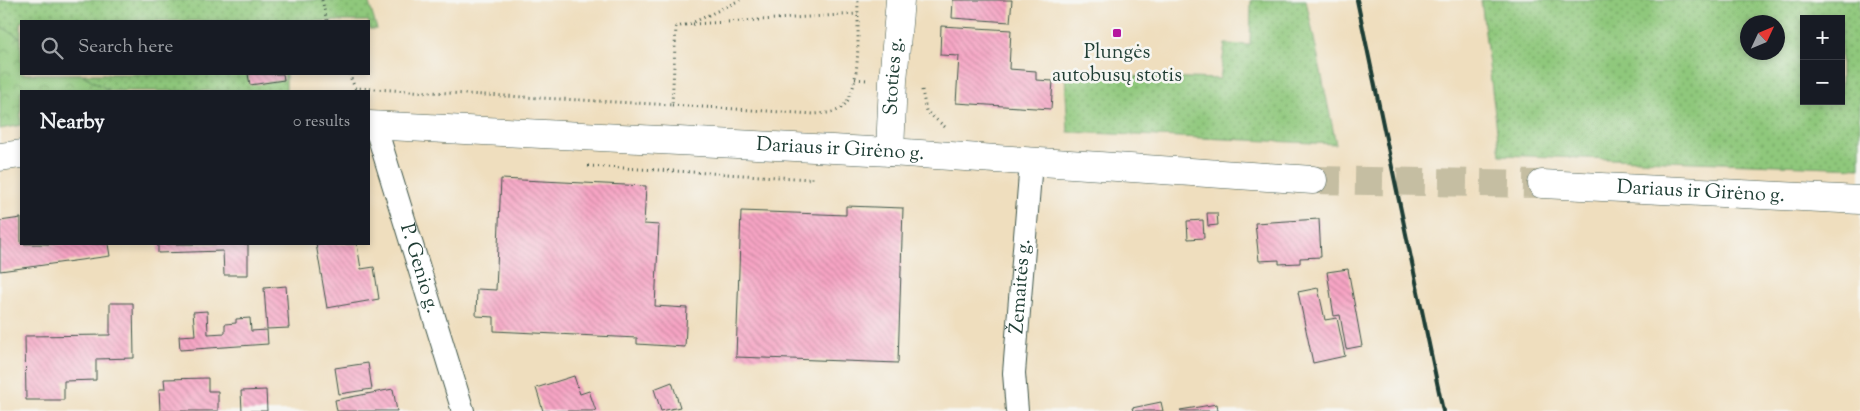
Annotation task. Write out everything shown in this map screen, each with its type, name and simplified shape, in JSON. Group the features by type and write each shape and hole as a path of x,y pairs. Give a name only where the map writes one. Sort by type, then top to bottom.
{"main road":[{"name":"Stoties g.","path":"890,152 893,81 900,0"},
{"name":"Dariaus ir Girėno g.","path":"372,125 890,152 1313,180"},
{"path":"0,157 20,154"},
{"name":"Dariaus ir Girėno g.","path":"1542,184 1860,200"}],"street":[{"name":"P. Genio g.","path":"372,125 463,411"},
{"name":"Žemaitės g.","path":"1017,411 1014,373 1031,162"}],"path":[{"path":"322,0 327,20"},
{"path":"690,24 740,0"},
{"path":"349,75 355,88 814,114 830,113 841,108 850,97 855,79 858,0"},
{"path":"672,105 676,27 690,24 858,14"},
{"path":"855,79 921,83 926,111 945,128 952,129"}],"green space":[{"path":"0,0 368,0 377,29 370,29 370,20 20,20 20,37 0,26"},
{"path":"1251,0 1306,0 1336,144 1068,132 1065,74 1220,79 1225,44 1250,45"},
{"path":"1481,0 1860,0 1860,168 1500,155"},
{"path":"0,26 20,37 20,75 83,75 108,90 20,90 20,125 0,129"},
{"path":"83,75 286,75 286,90 108,90"}],"building":[{"path":"953,0 1012,0 1010,22 952,18"},
{"path":"941,26 1011,30 1009,69 1036,71 1036,80 1053,81 1051,109 956,103 959,56 940,55"},
{"path":"248,75 283,75 284,80 250,85"},
{"path":"501,179 646,186 644,224 659,225 655,306 687,308 685,347 637,344 637,338 494,331 494,317 476,316 477,289 496,290"},
{"path":"846,206 903,208 898,363 736,357 741,211 846,215"},
{"path":"1207,213 1217,213 1218,225 1208,226"},
{"path":"20,218 20,245 108,245 110,256 0,271 0,221"},
{"path":"1319,219 1321,257 1300,258 1300,263 1279,264 1279,260 1259,261 1255,223"},
{"path":"1203,220 1204,238 1188,239 1187,221"},
{"path":"158,245 248,245 248,275 224,275 223,251 158,253"},
{"path":"316,245 357,245 361,269 374,267 379,299 327,308"},
{"path":"1348,269 1362,346 1346,349 1340,315 1334,316 1327,272"},
{"path":"286,286 289,328 267,329 264,288"},
{"path":"1318,288 1325,320 1337,318 1345,356 1313,363 1298,292"},
{"path":"110,303 133,303 134,358 96,359 96,380 64,381 64,400 26,400 25,336 110,335"},
{"path":"207,311 208,334 225,333 225,324 236,323 236,319 250,318 251,331 267,330 268,344 180,350 179,336 195,335 193,312"},
{"path":"368,363 372,389 339,394 335,368"},
{"path":"574,376 580,394 589,391 596,411 543,411 536,388"},
{"path":"208,378 208,391 218,391 218,411 160,411 159,389 165,389 164,379"},
{"path":"672,382 680,407 661,411 654,389"},
{"path":"393,389 397,411 337,411 335,400"},
{"path":"266,390 267,411 242,411 241,391"},
{"path":"1161,402 1163,411 1133,411 1132,408"},
{"path":"1217,404 1218,411 1180,410"}],"tunnel":[{"path":"1313,180 1542,184"}],"railway":[{"path":"1357,0 1443,411"}],"place":[{"name":"Plungės autobusų stotis","path":"1117,33"}]}
